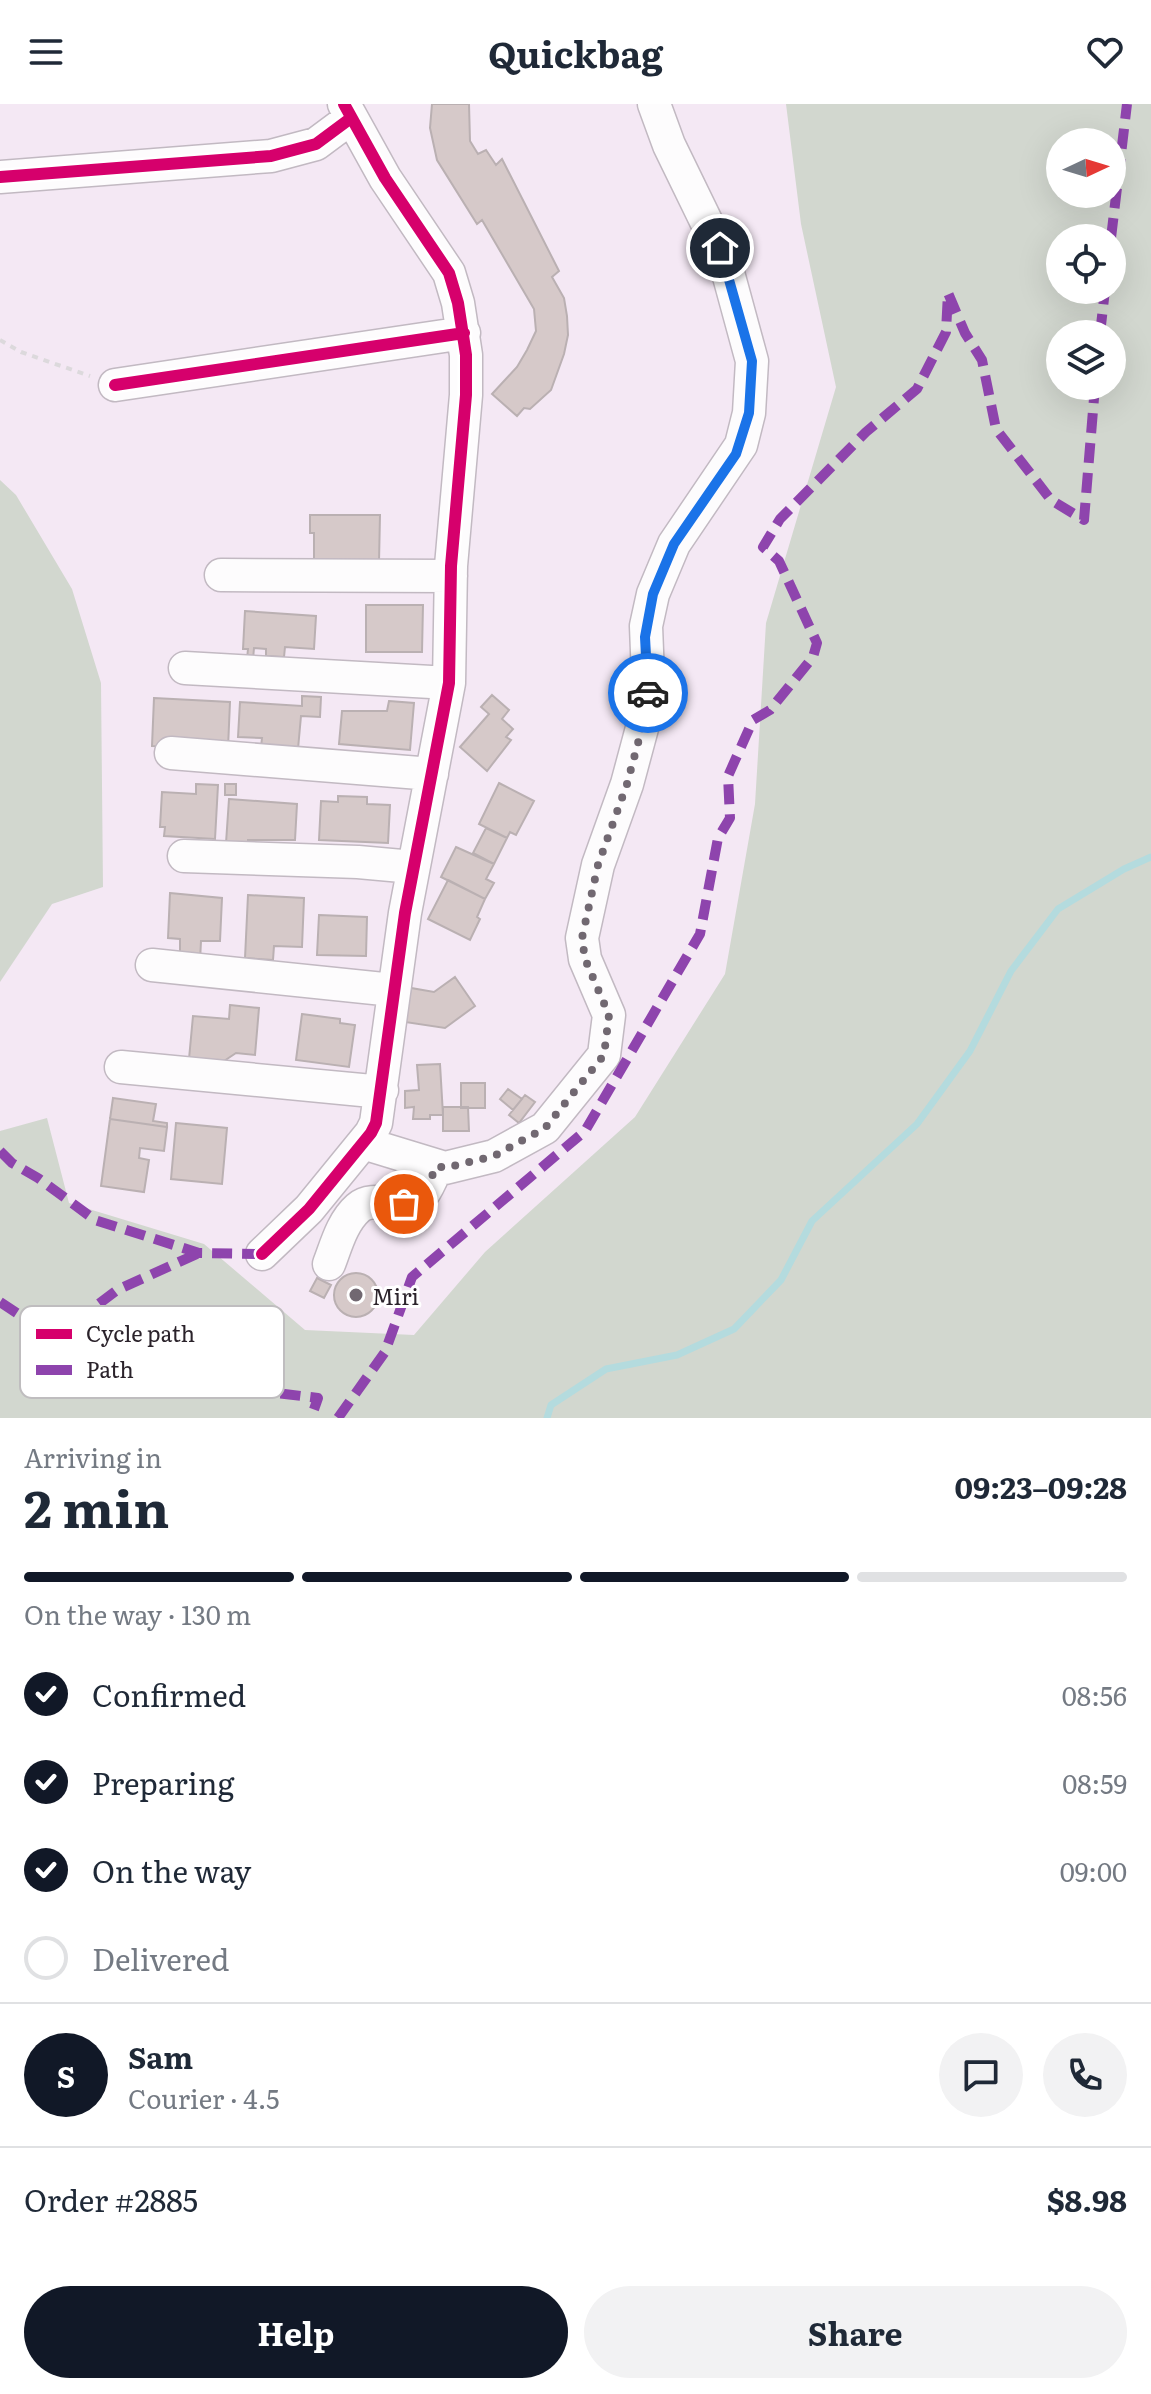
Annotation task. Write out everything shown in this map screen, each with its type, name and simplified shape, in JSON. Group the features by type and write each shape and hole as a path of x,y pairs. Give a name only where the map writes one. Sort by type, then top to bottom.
{"street":[{"path":"363,1143 445,1168 494,1156 545,1128 604,1055 609,1015 585,959 582,938 598,865 627,784 649,702 645,637 650,605 674,544 741,445 749,413 752,361 724,258 669,145 654,104"},
{"path":"0,177 271,156 316,144 348,111 385,178 449,273 464,333 466,395 451,576 449,683 413,867 376,1123 309,1209 262,1254"},
{"path":"115,385 464,333"},
{"path":"221,575 451,576"},
{"path":"185,668 449,683"},
{"path":"171,753 432,774"},
{"path":"184,856 413,867"},
{"path":"152,965 393,990"},
{"path":"121,1067 382,1090"},
{"path":"329,1264 345,1225 358,1208 374,1203 413,1202 422,1196 437,1166"}],"path":[{"path":"0,340 21,352 115,385"}],"shaded area":[{"path":"786,104 1151,104 1151,1418 0,1418 0,1131 47,1118 69,1203 204,1244 277,1306 20,1306 20,1398 284,1398 284,1312 305,1330 414,1335 485,1252 635,1117 725,974 755,804 766,623 836,387 801,224"},
{"path":"0,480 16,495 72,589 101,683 103,887 52,904 0,982"}],"building":[{"path":"432,104 469,104 470,141 478,154 486,150 496,165 502,159 559,271 552,277 564,298 567,316 568,335 564,354 551,390 517,416 492,394 517,367 527,350 536,331 534,309 482,220 477,224 437,160 430,128"},
{"path":"310,515 380,515 379,562 314,562 314,533 310,533"},
{"path":"366,605 423,605 422,652 366,652"},
{"path":"245,611 316,616 314,649 285,647 284,657 266,656 266,649 254,648 253,659 247,659 248,649 243,649"},
{"path":"492,695 509,710 502,719 513,729 506,737 511,740 487,771 460,747 489,714 481,707"},
{"path":"302,696 321,697 320,717 301,716 298,749 261,747 262,738 238,737 240,702 302,706"},
{"path":"154,698 230,702 228,748 152,746"},
{"path":"389,701 414,703 410,750 339,744 342,711 387,711"},
{"path":"499,783 534,801 516,835 510,832 507,838 479,824"},
{"path":"196,784 218,785 215,839 164,836 165,827 160,827 162,792 196,794"},
{"path":"225,784 236,784 236,795 225,795"},
{"path":"338,796 367,797 367,804 390,805 388,843 319,840 321,801 338,802"},
{"path":"229,799 297,804 295,840 248,840 248,845 226,843"},
{"path":"486,828 507,838 494,864 473,853"},
{"path":"456,847 494,864 486,879 494,883 485,899 441,877"},
{"path":"448,880 485,899 470,940 428,919"},
{"path":"170,893 222,898 220,941 201,941 200,961 180,961 180,939 168,938"},
{"path":"248,895 304,898 302,947 274,946 273,960 245,958"},
{"path":"319,915 367,917 366,956 317,955"},
{"path":"455,977 475,1006 445,1028 405,1022 411,988 434,992"},
{"path":"230,1005 259,1008 255,1055 236,1053 224,1061 189,1059 193,1016 229,1019"},
{"path":"302,1014 340,1019 340,1023 355,1025 349,1067 296,1060"},
{"path":"440,1064 443,1115 413,1119 414,1107 405,1108 405,1091 419,1090 417,1065"},
{"path":"461,1083 485,1083 485,1108 461,1108"},
{"path":"508,1089 522,1099 513,1110 500,1099"},
{"path":"525,1095 535,1102 519,1123 509,1115"},
{"path":"113,1098 156,1104 153,1121 167,1123 167,1127 110,1119"},
{"path":"443,1107 468,1107 469,1131 443,1131"},
{"path":"110,1119 167,1127 164,1151 140,1148 139,1158 149,1160 144,1192 101,1186"},
{"path":"176,1123 227,1128 222,1184 171,1179"},
{"name":"Miri","path":"356,1273 371,1280 378,1295 371,1310 356,1317 341,1310 334,1295 341,1280"},
{"path":"317,1278 331,1285 324,1298 310,1291"}],"waterway":[{"path":"547,1418 551,1405 606,1369 677,1355 734,1329 781,1280 812,1221 917,1124 970,1051 1011,971 1058,909 1124,869 1151,857"}],"marked path":[{"path":"1113,224 1127,104"},
{"path":"338,1418 385,1352 412,1277 585,1131 700,934 718,838 730,818 728,776 753,720 770,710 813,657 817,643 779,561 763,547 780,519 866,432 917,389 946,332 948,293 965,333 982,360 996,429 1051,500 1084,520 1094,400"},
{"path":"1102,320 1103,304"},
{"path":"0,1151 12,1163 95,1220 199,1253 262,1254"},
{"path":"96,1306 117,1290 199,1253"},
{"path":"0,1302 20,1315"},
{"path":"284,1394 318,1398 311,1418"}],"cycle path":[{"path":"262,1254 309,1209 376,1123 405,913 449,683 451,566 466,395 466,355 458,303 449,273 385,178 344,104"},
{"path":"0,177 271,156 316,144 351,118"},
{"path":"115,385 464,333"}],"way so far":[{"path":"404,1204 422,1196 437,1166 445,1168 494,1156 545,1128 604,1055 609,1015 582,949 583,927 598,865 627,784 649,702 648,693"}],"place":[{"name":"Miri","path":"356,1295"}],"route":[{"path":"648,693 645,637 653,594 674,544 741,445 749,413 752,361 720,248"}]}
